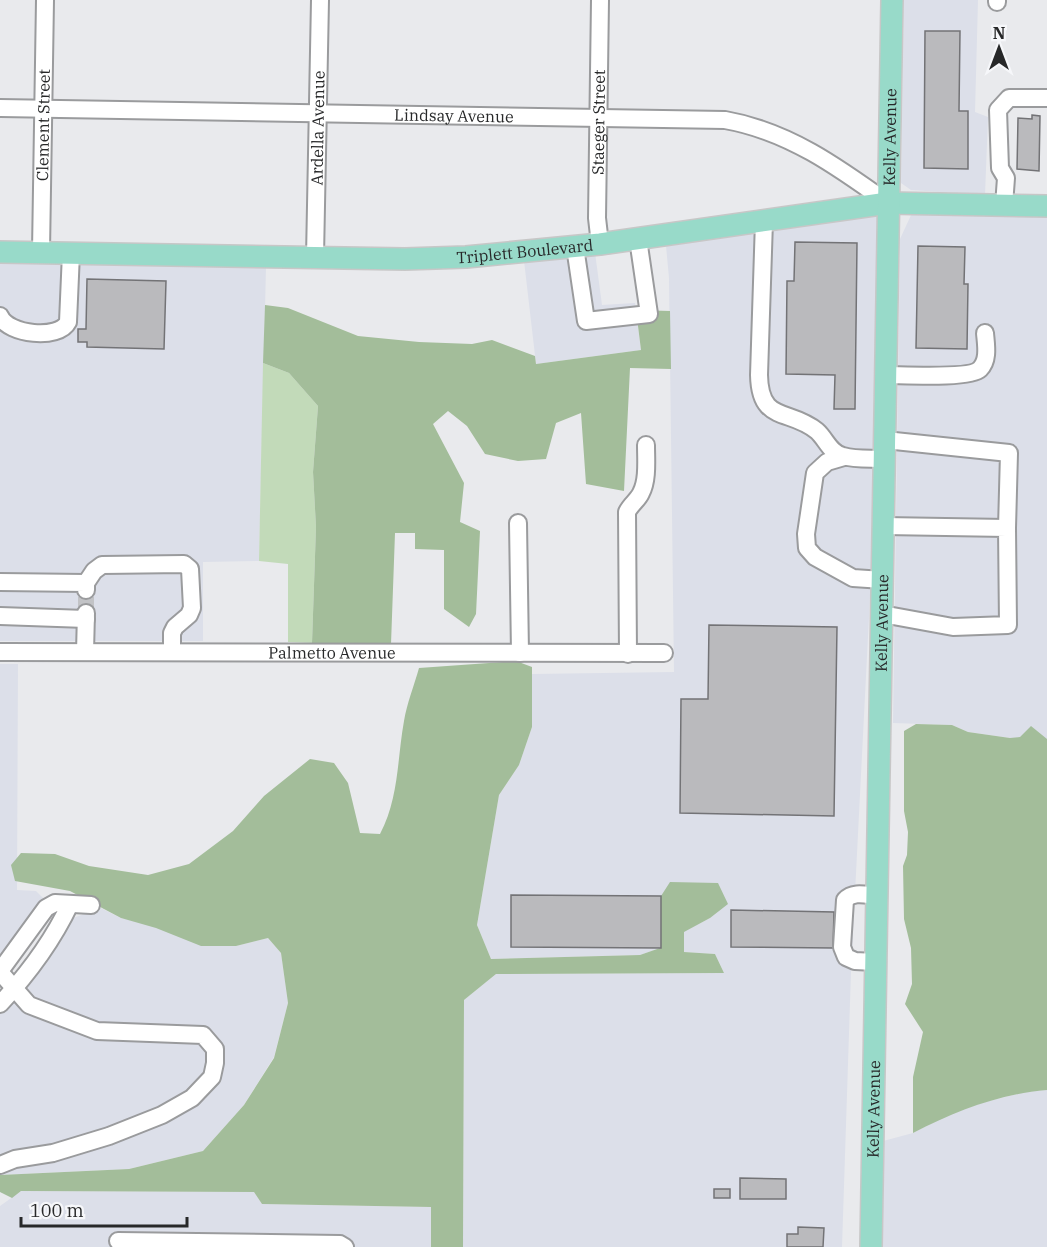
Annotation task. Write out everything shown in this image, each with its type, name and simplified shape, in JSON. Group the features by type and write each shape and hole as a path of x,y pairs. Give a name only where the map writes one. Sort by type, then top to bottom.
{"main road":[{"name":"Kelly Avenue","path":"871,1247 892,0"},
{"name":"Triplett Boulevard","path":"0,252 456,257 600,244 888,203 1047,206"}],"street":[{"name":"Clement Street","path":"41,251 45,0"},
{"name":"Ardella Avenue","path":"315,257 320,0"},
{"name":"Staeger Street","path":"600,0 597,218 600,244"},
{"path":"1004,205 1006,178 1000,168 998,110 1009,98 1047,98"},
{"name":"Lindsay Avenue","path":"0,108 725,120 751,125 803,147 844,171 888,203"},
{"path":"764,220 759,390 764,402 773,411 817,431 835,453 844,457"},
{"path":"575,247 586,321 649,314 638,239"},
{"path":"0,316 7,325 22,332 56,332 65,328 68,322 71,253"},
{"path":"886,375 976,373 982,368 986,356 985,333"},
{"path":"628,654 627,512 631,504 641,495 644,484 646,445"},
{"path":"882,614 953,627 1008,625 1009,453 885,449 827,462 815,474 806,534 807,548 814,557 853,579 883,580"},
{"path":"518,523 520,653"},
{"path":"884,526 1007,528"},
{"path":"0,582 86,587 94,571 102,565 184,564 190,568 192,608 189,615 175,627 172,633 172,652"},
{"path":"0,616 86,616 85,652"},
{"name":"Palmetto Avenue","path":"0,652 664,653"},
{"path":"875,962 855,961 846,957 842,947 845,900 848,896 855,894 877,896"},
{"path":"0,1165 15,1159 53,1153 109,1136 162,1115 192,1098 212,1077 215,1049 204,1035 98,1031 28,1005 0,972 46,908 55,903 91,905"},
{"path":"0,1004 24,978 57,931 70,904"},
{"path":"118,1240 340,1244 345,1247"}],"shaded area":[{"path":"904,0 978,0 975,112 988,117 985,195 911,190 901,183"},
{"path":"888,203 882,597 870,597 851,972 842,1247 463,1247 464,1000 496,974 724,973 715,954 684,952 684,931 710,918 718,883 661,948 640,955 491,959 477,925 499,795 519,765 532,727 532,674 674,672 669,278 665,235"},
{"path":"912,213 1047,214 1047,739 1010,738 968,732 952,725 893,723 900,239"},
{"path":"594,245 602,305 635,303 641,350 536,364 523,252"},
{"path":"0,261 266,267 259,561 203,562 203,641 0,641"},
{"path":"0,664 18,664 17,890 36,891 44,899 29,925 0,964"},
{"path":"101,908 121,918 236,946 268,938 281,953 288,1003 274,1057 244,1105 203,1151 129,1169 0,1175 0,1014 48,957 73,918"},
{"path":"1047,1090 1047,1247 871,1247 872,1144 913,1133 944,1117 981,1103 1025,1092"},
{"path":"21,1191 254,1192 262,1204 431,1207 431,1247 0,1247 0,1206"}],"green space":[{"path":"265,305 288,308 358,336 472,344 492,340 535,356 536,364 641,350 636,310 670,311 671,369 630,368 624,491 586,484 581,413 556,423 546,459 518,461 485,454 467,426 448,411 433,424 464,483 460,522 480,531 476,614 469,627 444,609 444,550 415,549 415,533 395,533 391,644 312,643 316,527 313,472 318,406 289,373 263,363"},
{"path":"263,363 289,373 318,406 313,472 316,527 312,643 288,642 288,564 259,561"},
{"path":"516,661 532,667 532,727 519,765 499,795 477,925 491,959 640,955 660,948 661,896 670,882 718,883 728,904 710,918 684,932 684,952 715,954 724,973 496,974 464,1000 463,1247 431,1247 431,1207 262,1204 254,1192 21,1191 12,1198 0,1192 0,1175 129,1169 203,1151 244,1105 274,1058 288,1003 281,953 268,938 236,946 201,946 156,928 121,918 70,891 15,881 11,865 21,853 55,854 89,866 148,875 189,864 233,831 264,796 310,759 334,763 348,783 360,833 380,834 391,807 405,714 419,668"},
{"path":"916,724 952,725 968,732 1010,738 1020,737 1031,726 1047,739 1047,1090 1012,1095 978,1105 913,1133 913,1077 923,1032 905,1004 912,984 911,948 904,919 903,866 907,855 908,832 904,811 904,731"}],"building":[{"path":"925,31 960,31 959,111 968,111 968,169 924,168"},
{"path":"1032,115 1040,116 1039,171 1017,169 1018,118 1032,119"},
{"path":"795,242 857,243 855,409 834,409 835,375 786,374 787,281 794,281"},
{"path":"918,246 965,247 964,284 968,284 967,349 916,348"},
{"path":"87,279 166,281 164,349 87,347 87,342 78,342 78,329 86,329"},
{"path":"709,625 837,627 834,816 680,813 681,699 708,699"},
{"path":"511,895 661,896 661,948 511,947"},
{"path":"731,910 834,912 833,948 731,947"},
{"path":"740,1178 786,1179 786,1199 740,1199"},
{"path":"714,1189 730,1189 730,1198 714,1198"},
{"path":"798,1227 824,1228 823,1247 787,1247 787,1234 798,1234"}],"tunnel":[{"path":"86,590 86,613"}]}
